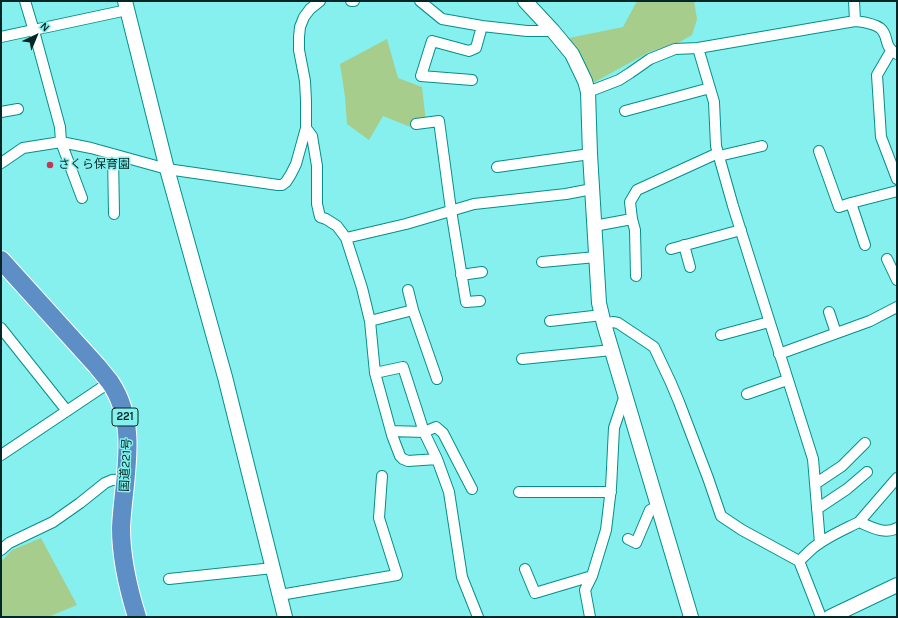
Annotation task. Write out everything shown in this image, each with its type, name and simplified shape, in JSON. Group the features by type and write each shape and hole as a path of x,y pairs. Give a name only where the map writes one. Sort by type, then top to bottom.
{"highway":[{"name":"国道221号","path":"1,260 97,366 110,382 122,406 127,430 128,453 121,528 122,554 128,585 137,617"}],"street":[{"path":"25,1 60,127 61,142 82,198"},
{"path":"1,163 23,148 61,142 91,148 167,169 282,185 286,182 296,164 306,128 305,81 299,50 300,27 304,17 310,9 320,1"},
{"path":"421,1 442,19 482,26 527,31 553,31"},
{"path":"525,1 572,54 585,81 588,92 590,154 599,303 691,617"},
{"path":"854,1 855,21"},
{"path":"1,37 34,31 126,6 167,169 225,377 285,617"},
{"path":"588,92 619,80 650,59 675,49 698,48 855,21 873,24 880,28 884,34 887,45 894,52 877,75 882,138 897,179"},
{"path":"472,80 422,76 432,41 469,51 476,48 482,26"},
{"path":"698,48 714,102 716,146 740,230 813,460 820,542"},
{"path":"625,111 710,88"},
{"path":"1,112 18,109"},
{"path":"416,124 439,121 451,210 466,302 480,300"},
{"path":"306,128 312,136 317,166 317,204 320,217 337,226 346,238 362,288 370,321 376,373 391,431 400,456 408,461 437,459"},
{"path":"636,276 634,230 630,202 637,190 719,155 762,146"},
{"path":"819,151 839,207 897,191"},
{"path":"113,154 114,214"},
{"path":"497,167 590,154"},
{"path":"346,238 406,224 474,204 566,194 592,189"},
{"path":"852,203 865,245"},
{"path":"594,226 632,219"},
{"path":"671,249 740,230"},
{"path":"684,245 690,267"},
{"path":"542,262 596,256"},
{"path":"887,259 897,280"},
{"path":"462,275 482,272"},
{"path":"408,290 437,379"},
{"path":"779,354 870,321 897,307"},
{"path":"370,321 414,310"},
{"path":"829,312 836,333"},
{"path":"550,321 603,320 618,323 654,347 676,396 721,516 742,530 799,562 821,617"},
{"path":"721,335 769,322"},
{"path":"1,328 67,411"},
{"path":"522,359 612,350"},
{"path":"376,373 403,367 424,432 437,459 449,492 462,577 478,617"},
{"path":"747,394 787,380"},
{"path":"1,455 110,382"},
{"path":"590,617 585,590 592,576 606,530 611,492 614,428 625,395"},
{"path":"391,431 424,432 436,427 443,432 472,489"},
{"path":"815,484 842,466 865,443"},
{"path":"817,509 847,489 867,472"},
{"path":"280,595 397,575 379,518 382,476"},
{"path":"799,562 820,542 859,522 897,478"},
{"path":"1,550 9,543 53,522 105,483 112,480 126,479"},
{"path":"519,492 611,492"},
{"path":"628,540 636,543 650,510 658,506"},
{"path":"859,522 883,531 897,528"},
{"path":"169,579 273,568"},
{"path":"525,569 535,593 592,576"},
{"path":"830,617 897,585"}],"green space":[{"path":"637,1 694,1 697,19 692,35 678,43 649,52 593,83 569,38 623,27"},
{"path":"387,39 398,78 422,87 426,122 413,128 383,116 369,140 347,124 340,64"},
{"path":"41,538 77,605 48,617 1,617 1,562 12,550"}],"place":[{"name":"さくら保育園","path":"50,165"}]}
